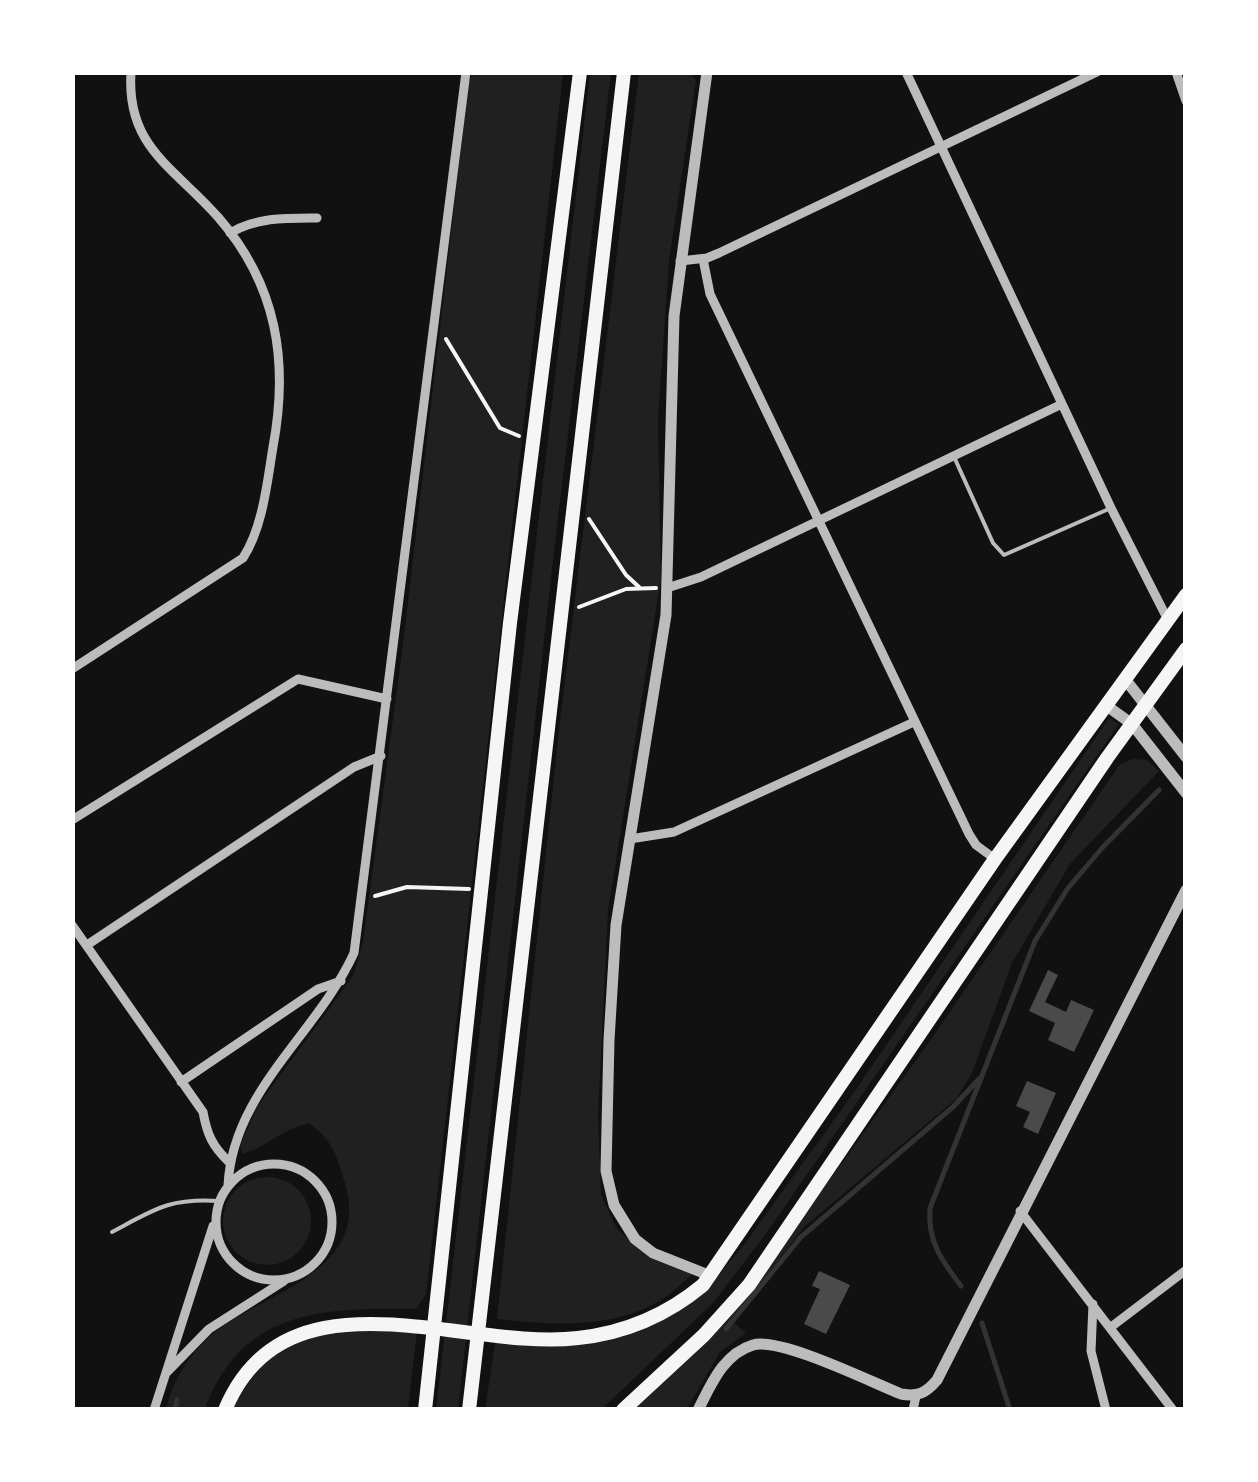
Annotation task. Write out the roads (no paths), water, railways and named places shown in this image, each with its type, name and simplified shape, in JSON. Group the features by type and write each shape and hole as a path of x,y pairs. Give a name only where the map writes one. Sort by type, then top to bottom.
{"main road":[{"path":"469,1410 624,72"},
{"path":"425,1410 480,889 580,73"},
{"path":"225,1410 241,1379 257,1362 274,1348 310,1331 344,1325 403,1324 548,1339 578,1338 652,1319 683,1302 711,1276 996,858 1186,595"},
{"path":"623,1410 704,1335 749,1284 1186,648"}],"street":[{"path":"72,669 234,566 251,545 279,415 281,369 272,312 230,233 137,130 129,94 130,72"},
{"path":"228,1186 229,1162 250,1105 341,981 354,953 466,72"},
{"path":"707,72 674,316 666,615 616,925 609,1040 608,1188 623,1224 635,1239 654,1253 711,1276"},
{"path":"906,72 1111,508 1168,620"},
{"path":"680,261 703,259 1097,72"},
{"path":"1176,72 1186,101"},
{"path":"230,233 246,224 280,218 317,218"},
{"path":"703,259 710,294 914,722 969,834 976,845 996,858"},
{"path":"667,588 701,577 1062,404"},
{"path":"72,820 298,679 387,698"},
{"path":"1126,679 1186,757"},
{"path":"1108,706 1132,724 1186,792"},
{"path":"630,839 674,832 914,722"},
{"path":"87,945 354,767 381,756"},
{"path":"698,1410 716,1374 732,1356 757,1344 782,1346 915,1403 937,1380 1186,890"},
{"path":"72,925 202,1112 207,1136 229,1162"},
{"path":"181,1082 318,989 341,981"},
{"path":"154,1410 219,1201 228,1186 256,1166 290,1166 318,1184 328,1198 332,1232 316,1262 228,1315 166,1374"},
{"path":"1020,1211 1174,1410"},
{"path":"215,1218 216,1235 230,1262 256,1278 286,1279"},
{"path":"1111,1327 1186,1270"},
{"path":"1093,1303 1091,1351 1106,1410"}],"lane":[{"path":"954,455 993,543 1004,555 1111,508"},
{"path":"112,1232 166,1203 185,1199 219,1201"}],"waterway":[{"path":"961,1286 933,1241 930,1208 1035,941 1068,888 1159,790"},
{"path":"726,1329 801,1237 954,1106 979,1079"},
{"path":"982,1323 1010,1410"},
{"path":"175,1410 177,1400"}]}
